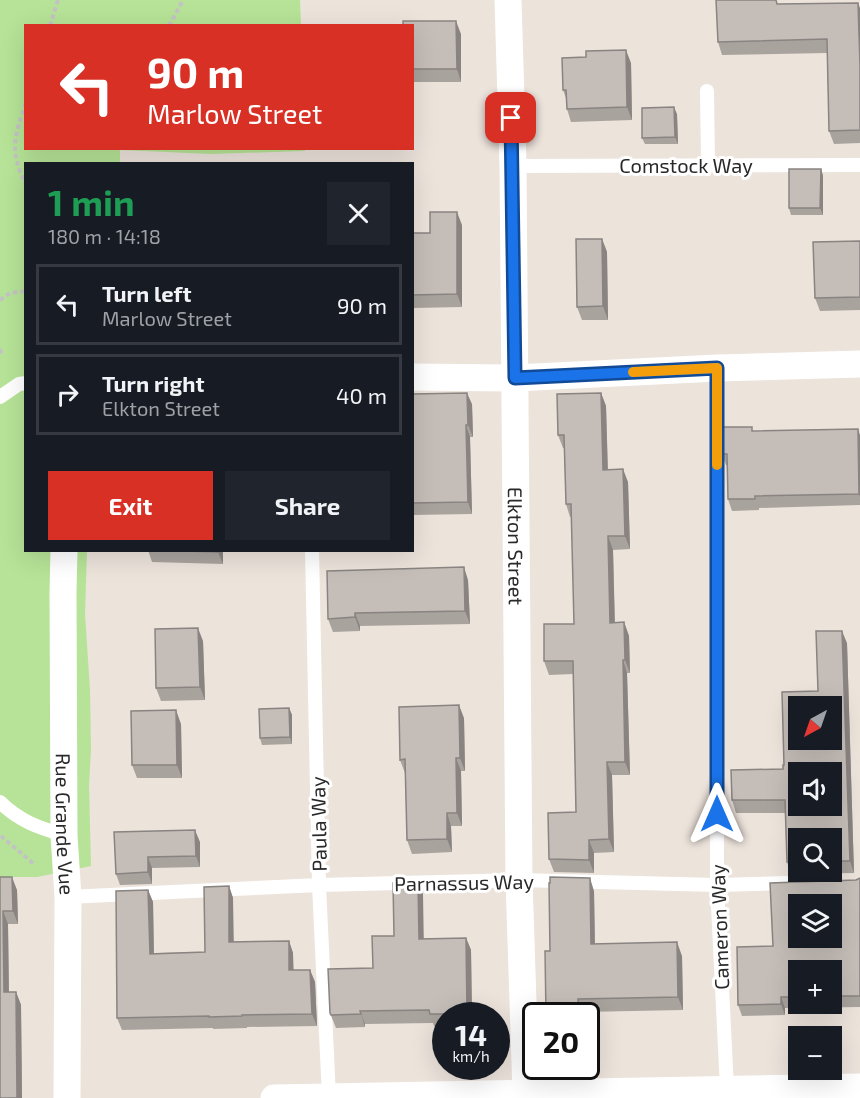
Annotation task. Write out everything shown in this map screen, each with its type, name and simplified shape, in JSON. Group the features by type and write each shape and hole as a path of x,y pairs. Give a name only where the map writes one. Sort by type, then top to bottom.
{"street":[{"name":"Elkton Street","path":"508,0 513,166 519,880 526,1093"},
{"path":"414,377 515,378 717,368 860,364"},
{"name":"Rue Grande Vue","path":"64,552 64,835 68,897 67,1098"},
{"path":"274,1098 498,1096 526,1093 860,1087"}],"lane":[{"path":"707,91 708,164"},
{"name":"Comstock Way","path":"513,166 860,165"},
{"name":"Cameron Way","path":"717,368 717,885 727,1089"},
{"path":"0,397 24,383"},
{"name":"Paula Way","path":"312,552 319,885 329,1097"},
{"path":"0,802 11,813 37,827 64,835"},
{"name":"Parnassus Way","path":"68,897 319,885 519,880 717,885 800,883"}],"path":[{"path":"51,24 58,0"},
{"path":"170,24 183,0"},
{"path":"24,109 14,146 18,167 24,180"},
{"path":"0,300 10,293 24,291"},
{"path":"0,836 38,867"}],"green space":[{"path":"0,0 300,0 301,24 24,24 24,150 120,150 120,162 24,162 24,552 87,552 85,614 90,690 91,866 37,877 0,877"},
{"path":"120,150 305,150 305,151 211,154"}],"building":[{"path":"716,0 776,0 777,4 858,3 860,130 829,131 827,39 718,42"},
{"path":"403,21 456,21 457,69 414,69 414,24 403,24"},
{"path":"626,50 627,107 567,109 566,90 563,90 562,58 586,57 586,51"},
{"path":"674,107 675,137 642,138 642,108"},
{"path":"789,169 821,169 820,208 789,208"},
{"path":"430,212 457,212 457,294 414,295 414,233 430,233"},
{"path":"576,239 602,239 603,306 577,307"},
{"path":"860,241 860,297 815,298 813,242"},
{"path":"467,393 468,502 414,503 414,394"},
{"path":"601,393 603,470 623,469 625,536 608,536 610,623 624,622 625,762 607,762 609,839 589,840 589,860 549,859 548,813 576,812 573,661 544,661 544,624 574,624 571,504 566,504 564,435 558,435 557,394"},
{"path":"722,427 752,427 752,431 858,429 859,494 755,496 755,499 728,499 727,454 722,454"},
{"path":"464,567 465,611 355,613 355,617 328,619 327,571"},
{"path":"198,628 200,687 156,688 155,629"},
{"path":"816,631 842,631 850,861 842,861 842,828 788,828 787,862 785,800 732,800 731,770 783,769 782,692 818,691"},
{"path":"459,705 460,758 456,758 457,813 447,813 447,839 407,840 405,759 400,760 399,707"},
{"path":"289,708 290,737 260,738 259,709"},
{"path":"176,710 177,765 132,765 131,711"},
{"path":"195,830 196,856 148,857 148,872 116,874 114,832"},
{"path":"0,877 12,877 13,911 3,911 4,992 16,992 17,1098 0,1098"},
{"path":"550,877 590,878 591,944 677,942 678,997 546,1002 545,951 550,951"},
{"path":"860,878 860,996 842,996 842,960 788,960 788,997 781,997 781,1004 738,1005 737,947 773,946 770,883"},
{"path":"418,882 419,939 466,938 467,1002 432,1002 432,1014 429,1010 360,1011 361,1014 331,1015 328,969 373,968 372,936 394,936 393,883"},
{"path":"229,886 229,942 289,941 289,970 310,970 312,1014 117,1018 116,891 148,890 150,954 205,952 204,887"}],"slow traffic":[{"path":"633,372 717,368 717,465"}],"route":[{"path":"511,118 515,378 717,368 717,814"}]}
